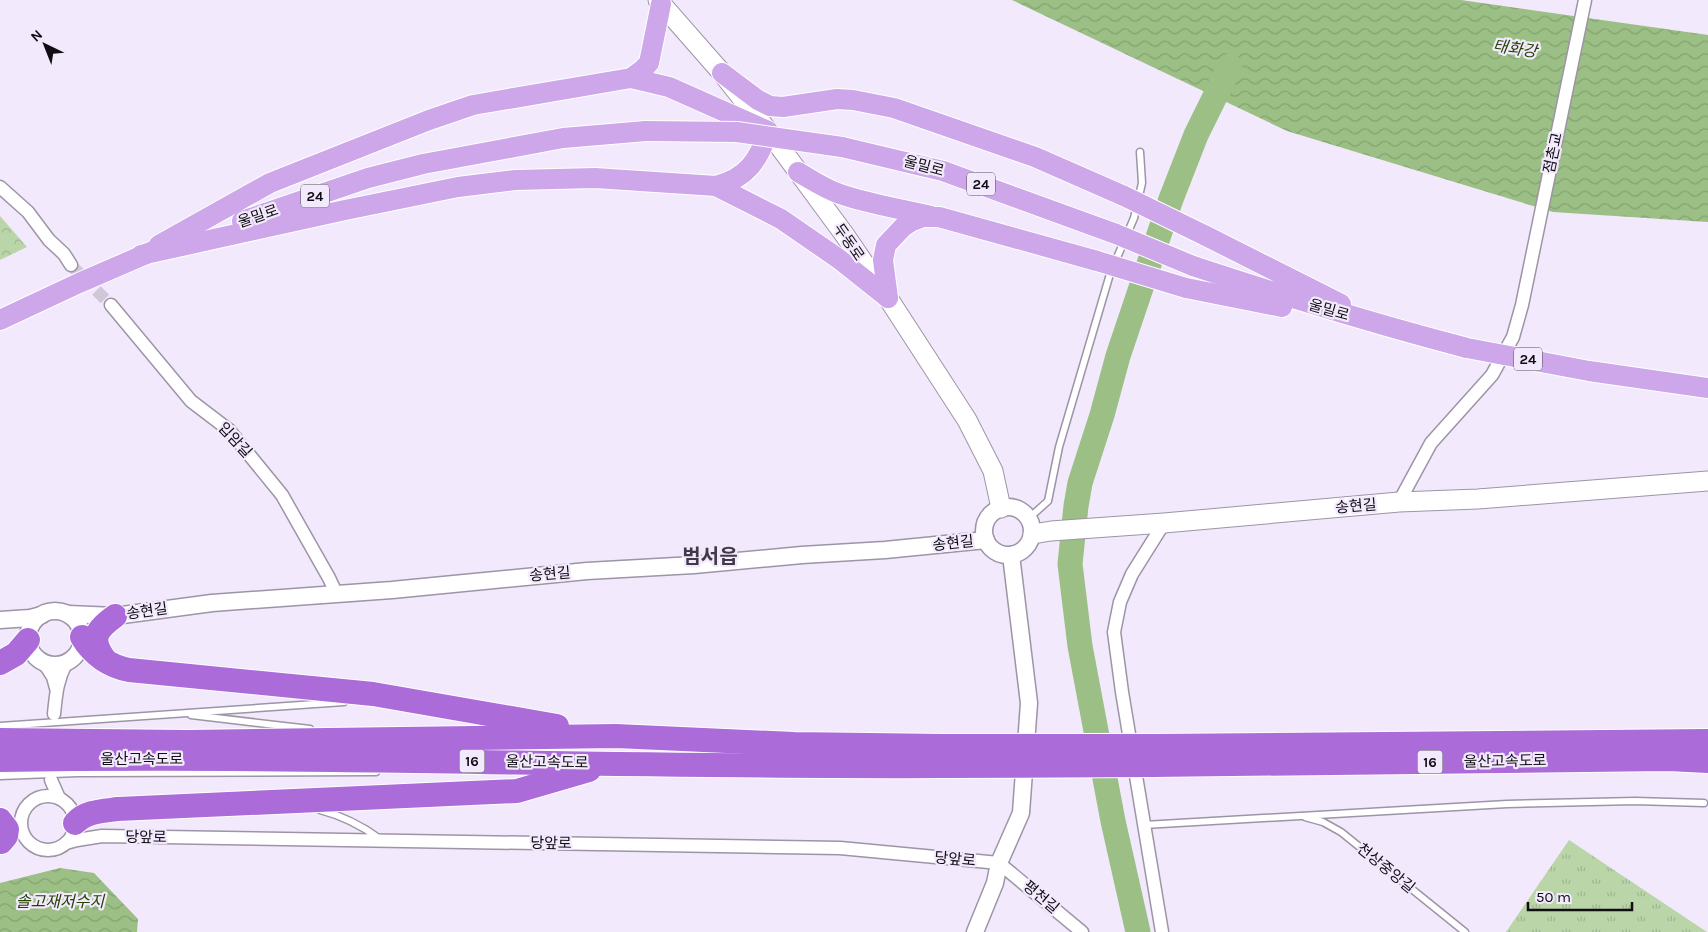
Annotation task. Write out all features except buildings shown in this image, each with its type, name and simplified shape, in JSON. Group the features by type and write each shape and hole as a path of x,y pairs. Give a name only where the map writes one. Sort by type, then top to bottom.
{"highway":[{"path":"106,661 95,643 96,637 101,628 115,616"},
{"path":"82,637 96,654 106,661 129,670 355,692 616,736"},
{"path":"0,663 16,654 28,638"},
{"name":"울산고속도로","path":"0,740 188,742 616,736 794,744 944,756"},
{"name":"울산고속도로","path":"1153,756 1708,741"},
{"name":"울산고속도로","path":"0,760 114,758 361,760 822,767 944,756"},
{"name":"16","path":"944,756 1153,756"},
{"name":"울산고속도로","path":"1153,756 1708,761"},
{"path":"72,830 79,818 99,811 275,801 517,791 613,764"}],"main road":[{"name":"두동로","path":"660,2 722,73 772,136 888,298 967,420 993,471 1002,508"},
{"path":"631,78 648,63 660,2"},
{"path":"722,73 758,100 770,106 791,106 824,100 854,100 894,108 1035,157 1124,196 1388,327"},
{"path":"141,255 270,182 429,120 474,105 631,78 669,87 772,136"},
{"path":"141,255 448,189 515,180 595,178 716,186 728,183 742,174 760,154 772,136 772,127 778,120 824,100"},
{"name":"울밀로","path":"0,320 141,255 368,178 423,164 563,138 646,131 737,132 842,146 943,171 1116,234 1193,266 1296,300 1467,348 1589,371 1708,388"},
{"path":"798,172 839,194 939,217 1186,288 1388,327"},
{"path":"716,186 781,219 839,259 888,298"},
{"path":"888,298 883,260 886,245 903,226 912,221 923,217 939,217"},
{"name":"송현길","path":"1031,526 1051,531 1399,502 1478,499 1708,480"}],"street":[{"name":"점촌교","path":"1399,502 1431,442 1492,375 1513,338 1522,305 1585,0"},
{"path":"0,187 28,212 71,265"},
{"name":"입암길","path":"111,305 191,401 229,430 282,495 330,578 336,594"},
{"path":"1009,506 1024,512 1031,526 1030,542 1019,553 1003,555 990,547 986,540 985,524 988,517 994,511 1002,508 1009,506"},
{"path":"1162,932 1143,825 1114,632 1120,602 1129,581 1164,523"},
{"name":"송현길","path":"68,614 115,616 212,603 336,594 587,571 694,565 802,555 885,550 986,540"},
{"name":"당앞로","path":"975,932 995,883 998,863 1021,813 1029,703 1011,555"},
{"path":"0,621 30,618 55,611 68,614 78,624 82,637 78,652 66,663 59,677 54,714"},
{"path":"28,638 31,626 42,615"},
{"name":"송현길","path":"82,637 95,625 115,616"},
{"path":"0,621 20,629 28,638 33,653 44,663 53,677 56,688"},
{"path":"44,663 52,665 66,663"},
{"path":"51,780 59,798 72,811 72,830 61,846 50,850 39,848 9,832 28,804 44,796 51,780"},
{"name":"당앞로","path":"102,836 81,830 72,830 77,840 102,836 840,848 998,863"},
{"name":"평천길","path":"998,863 1082,932"}],"lane":[{"path":"1031,526 1048,501 1059,447 1108,283 1134,218 1142,183 1140,152"},
{"path":"362,701 396,698"},
{"path":"0,726 352,701"},
{"path":"175,714 319,730"},
{"path":"338,732 396,739"},
{"path":"456,769 613,764"},
{"path":"0,768 78,773"},
{"path":"0,776 78,773 388,772"},
{"path":"275,801 310,807 337,815 361,825 382,841"},
{"path":"1143,825 1507,804 1635,801 1704,803"},
{"name":"천상중앙길","path":"1300,815 1322,822 1341,832 1465,932"}],"green space":[{"path":"0,216 27,247 0,260"},
{"path":"1569,840 1707,932 1506,932"}],"water":[{"name":"태화강","path":"1012,0 1461,0 1708,35 1708,222 1553,212 1287,131"},
{"name":"솔고재저수지","path":"60,868 94,873 138,919 137,932 0,932 0,883"}],"waterway":[{"path":"1138,932 1113,821 1080,646 1070,564 1076,506 1080,483 1102,415 1118,356 1171,199 1196,135 1230,66"}],"tunnel":[{"path":"71,265 112,306"}],"district":[{"name":"범서읍","path":"710,556"}]}
